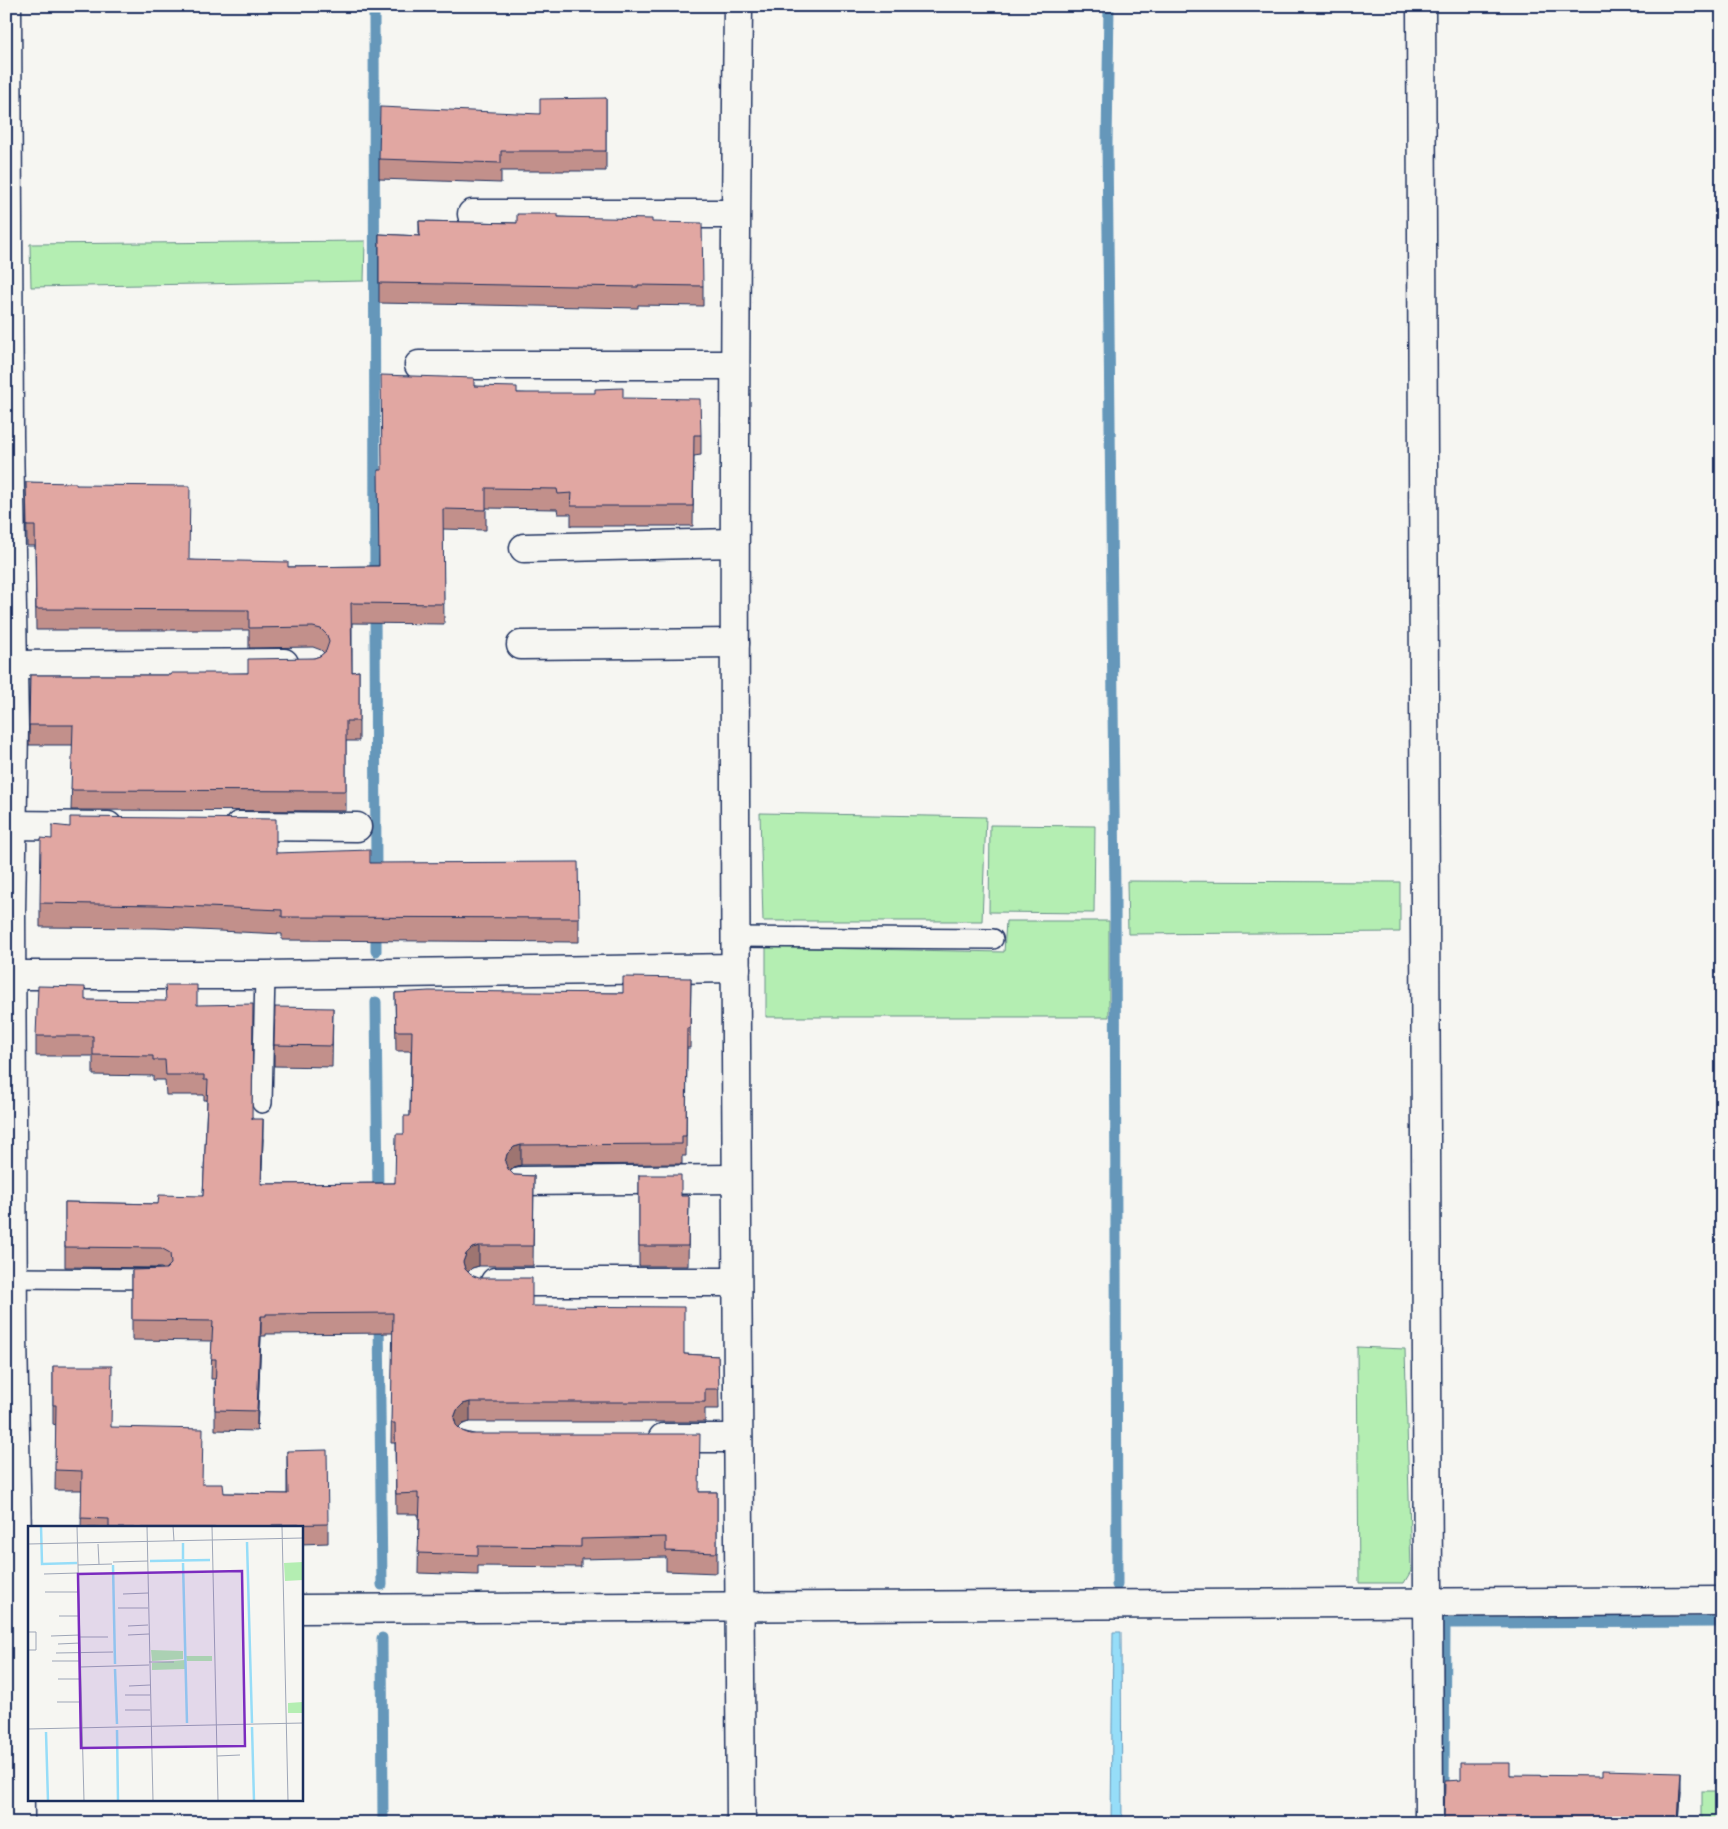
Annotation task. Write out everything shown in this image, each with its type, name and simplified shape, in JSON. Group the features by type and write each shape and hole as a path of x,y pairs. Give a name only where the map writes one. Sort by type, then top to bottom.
{"street":[{"path":"7,6 8,436 11,649 9,912 12,975 9,1096 13,1278 9,1337 18,1611 20,1823"},
{"path":"738,6 734,543 736,1282 741,1823"},
{"path":"1421,6 1429,1823"},
{"path":"472,214 735,214"},
{"path":"419,365 734,365"},
{"path":"524,548 734,543"},
{"path":"521,645 735,642"},
{"path":"11,649 313,663"},
{"path":"10,825 131,826"},
{"path":"210,826 357,827"},
{"path":"12,975 736,968"},
{"path":"521,1182 736,1179"},
{"path":"479,1282 736,1282"},
{"path":"638,1438 737,1438"},
{"path":"302,1609 1428,1601 1722,1601"}],"lane":[{"path":"735,937 993,938"},
{"path":"262,1103 265,974"},
{"path":"13,1278 161,1279"}],"green space":[{"path":"365,241 364,281 31,287 30,244"},
{"path":"760,813 986,817 982,921 763,921"},
{"path":"990,825 1095,826 1094,913 989,912"},
{"path":"1127,881 1400,882 1400,932 1128,934"},
{"path":"1006,921 1109,921 1109,1017 766,1017 766,947 1004,952"},
{"path":"1357,1347 1405,1349 1411,1571 1404,1583 1359,1583"},
{"path":"1702,1791 1722,1791 1722,1823 1702,1823"}],"water":[{"path":"1113,1632 1121,1632 1122,1823 1111,1823"}],"building":[{"path":"606,98 606,151 501,151 501,163 379,159 380,107 540,114 540,99"},
{"path":"517,214 558,214 558,217 652,219 652,222 702,223 703,286 638,285 638,287 379,283 379,234 420,236 419,221 517,223"},
{"path":"381,375 474,378 474,386 517,387 517,393 595,393 595,389 623,388 623,398 700,399 701,435 694,435 693,506 571,506 572,493 558,494 557,489 486,488 486,510 443,509 444,604 351,603 352,672 359,671 359,721 346,721 346,791 71,790 73,725 29,725 30,675 248,673 248,659 314,658 326,651 329,642 327,635 321,629 313,627 249,628 249,610 36,609 35,526 27,526 26,482 76,483 76,485 190,486 189,560 288,562 288,567 379,566 378,470 382,470"},
{"path":"70,817 276,819 276,853 370,850 370,863 578,862 579,918 282,917 282,910 40,903 41,838 52,839 52,825 70,827"},
{"path":"623,977 691,978 690,1028 687,1028 686,1136 682,1136 682,1144 521,1145 514,1147 507,1154 505,1162 508,1169 514,1175 534,1176 533,1246 479,1246 472,1248 466,1254 463,1262 465,1269 471,1275 479,1278 532,1278 532,1306 684,1307 684,1354 718,1356 719,1389 705,1389 705,1402 470,1402 463,1404 457,1410 454,1418 456,1425 462,1431 470,1434 700,1434 699,1492 717,1492 717,1553 666,1551 666,1537 581,1539 581,1547 478,1546 478,1555 418,1553 420,1499 418,1499 418,1493 396,1494 395,1423 391,1423 393,1313 266,1314 266,1316 261,1316 257,1411 215,1410 216,1359 211,1359 213,1321 132,1320 132,1270 166,1269 171,1264 170,1253 161,1248 65,1247 65,1202 158,1204 159,1195 203,1196 208,1080 204,1080 204,1075 166,1075 165,1060 153,1060 153,1056 93,1055 93,1036 36,1036 38,986 85,987 85,1000 166,1001 165,985 197,985 197,1005 253,1004 252,1119 263,1119 261,1184 395,1183 396,1134 404,1134 404,1116 410,1116 412,1031 396,1031 395,993 429,991 623,993"},
{"path":"275,1007 333,1008 332,1046 274,1045"},
{"path":"639,1175 681,1175 681,1196 689,1196 688,1246 639,1246"},
{"path":"53,1366 112,1366 111,1427 203,1429 202,1484 223,1484 224,1493 288,1494 287,1451 327,1450 328,1524 109,1526 109,1519 81,1518 82,1471 55,1470 56,1405 53,1405"},
{"path":"1461,1763 1510,1763 1510,1775 1602,1776 1602,1770 1681,1772 1678,1820 1591,1823 1587,1823 1587,1821 1510,1821 1510,1823 1444,1823 1445,1781 1461,1780"}],"waterway":[{"path":"374,6 375,579"},
{"path":"1109,6 1107,143 1115,893 1117,1585"},
{"path":"375,608 376,877"},
{"path":"376,925 376,951"},
{"path":"376,1002 378,1198"},
{"path":"379,1319 382,1585"},
{"path":"1444,1788 1445,1623 1722,1622"},
{"path":"382,1638 383,1823"}]}
